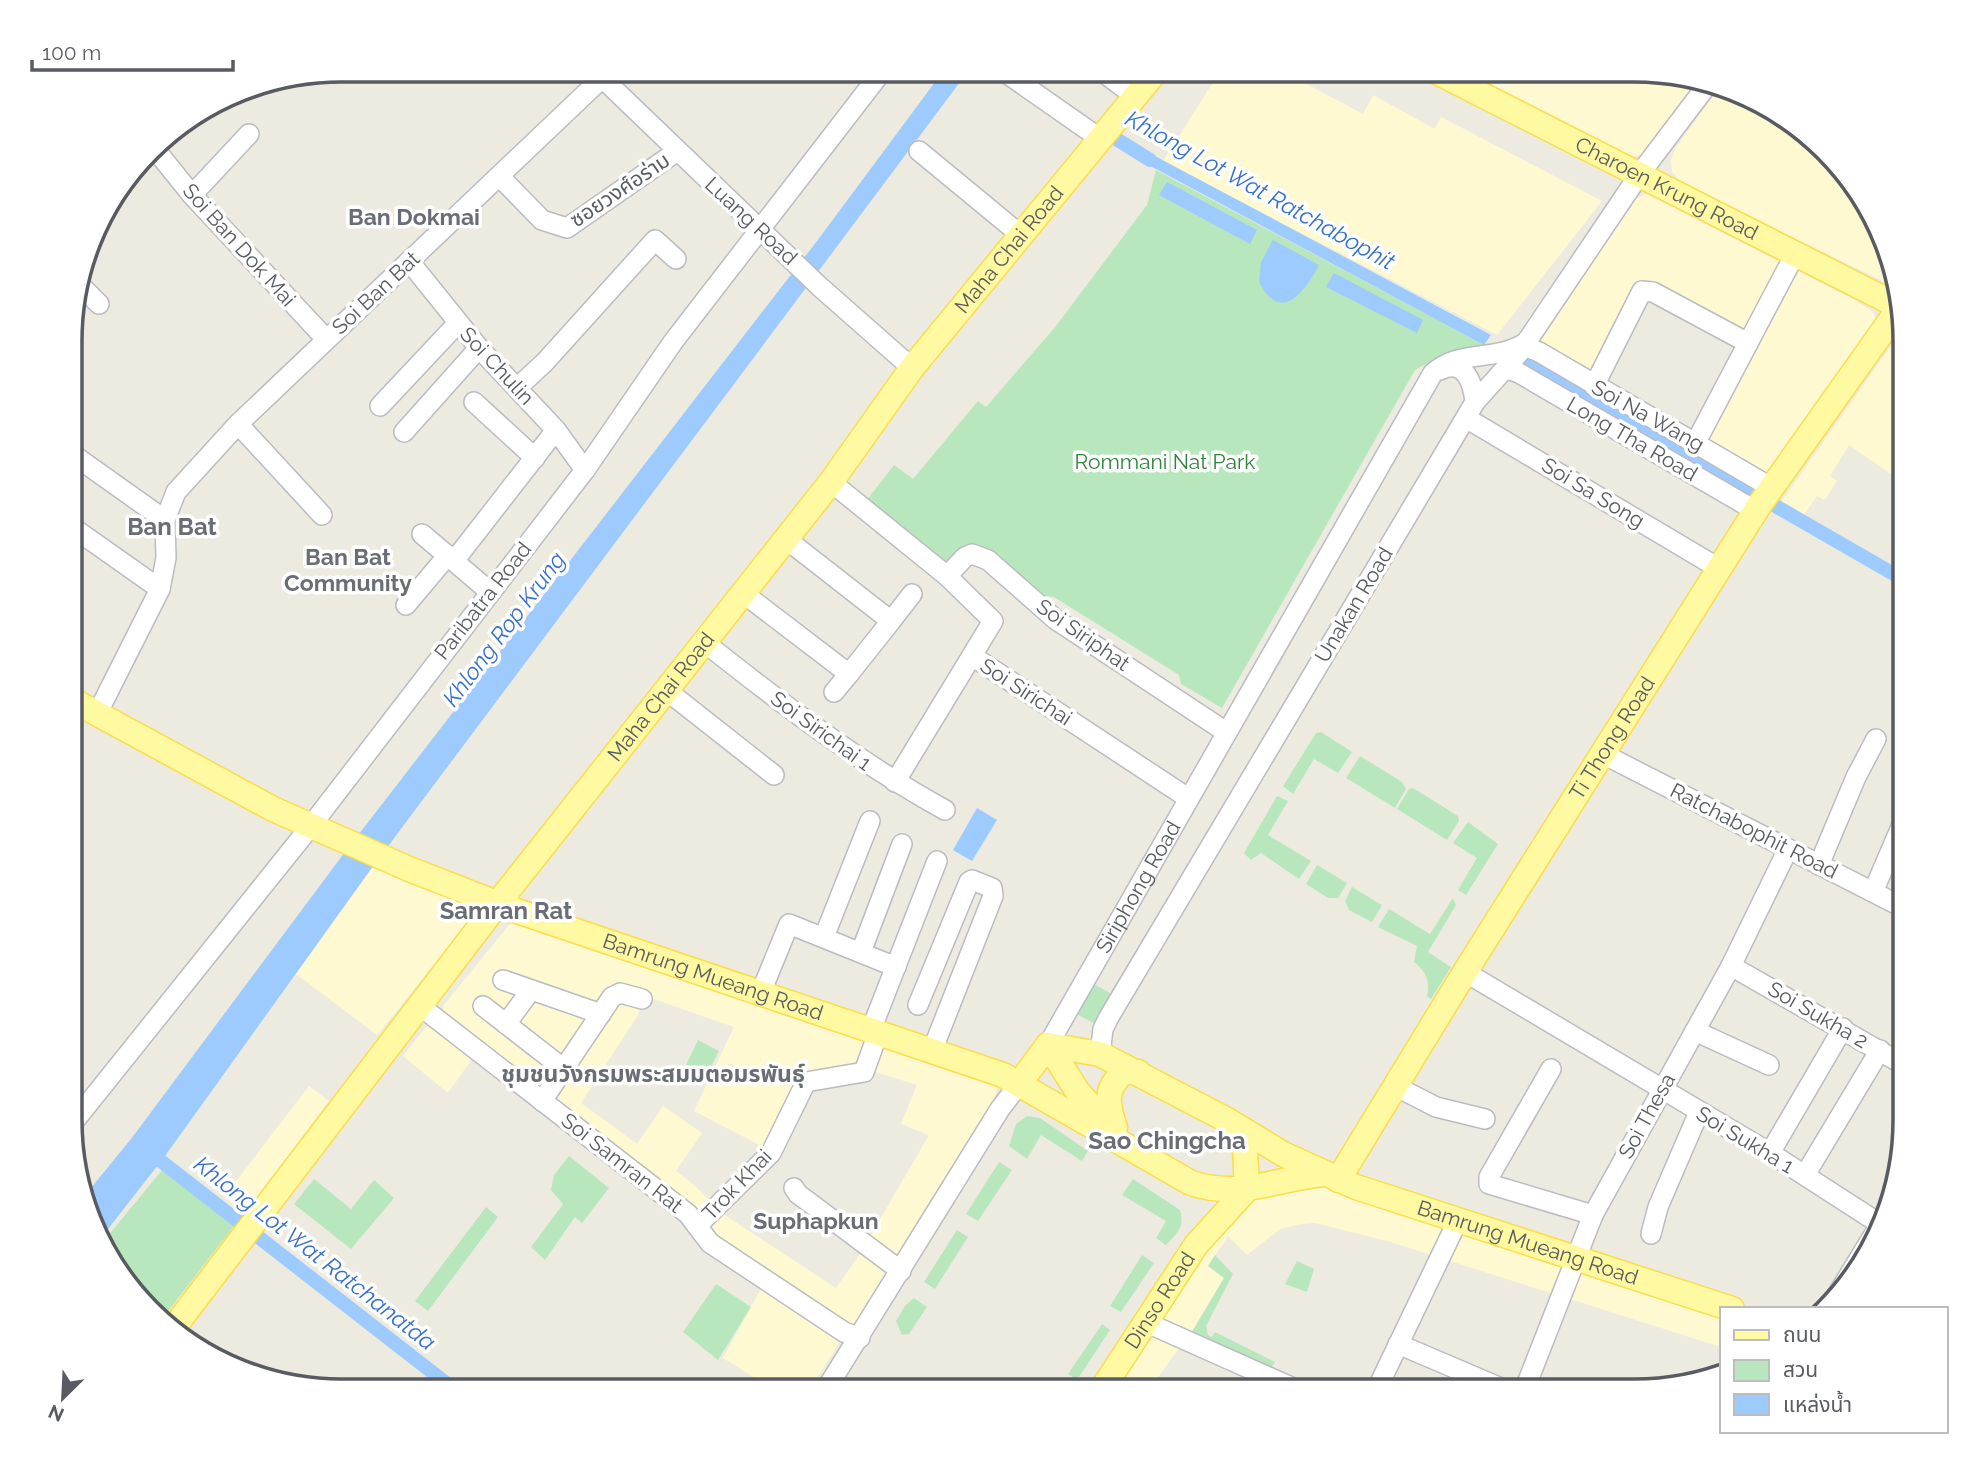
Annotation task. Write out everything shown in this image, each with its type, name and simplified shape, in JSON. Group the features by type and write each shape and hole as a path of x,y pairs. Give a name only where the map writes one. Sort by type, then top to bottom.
{"main road":[{"name":"Maha Chai Road","path":"179,1321 498,903 831,482 912,368 1148,82"},
{"name":"Charoen Krung Road","path":"1458,82 1890,302"},
{"name":"Ti Thong Road","path":"1330,1177 1395,1086 1764,500 1892,319"},
{"name":"Bamrung Mueang Road","path":"82,706 310,827 409,869 498,903 1003,1075 1191,1183 1214,1191 1247,1189 1290,1177 1330,1177"},
{"name":"Bamrung Mueang Road","path":"1048,1045 1100,1054 1330,1177 1726,1307"},
{"name":"Siriphong Road","path":"1019,1084 1048,1045"},
{"path":"1048,1045 1078,1092 1118,1139"},
{"path":"1118,1139 1106,1100 1112,1083 1123,1072 1138,1072"},
{"path":"1227,1121 1245,1149 1247,1189"},
{"name":"Dinso Road","path":"1191,1183 1201,1196 1205,1209 1195,1245"},
{"name":"Dinso Road","path":"1109,1379 1195,1245 1247,1189"}],"street":[{"name":"Soi Ban Bat","path":"97,714 160,589 166,558 165,520 176,492 237,424 499,176 590,82"},
{"name":"Luang Road","path":"606,82 676,152 819,286 912,368"},
{"name":"Paribatra Road","path":"82,1112 310,827 584,470 673,342 761,231 873,82"},
{"path":"1022,82 1108,133"},
{"path":"1116,82 1136,97"},
{"name":"Unakan Road","path":"1100,1054 1103,1029 1109,1017 1470,410 1507,369 1639,175 1702,91"},
{"path":"192,195 249,134"},
{"path":"919,151 1022,236"},
{"name":"ซอยวงศ์อร่าม","path":"499,176 542,220 567,228 676,152"},
{"name":"Soi Ban Dok Mai","path":"160,156 192,195 326,340"},
{"path":"517,388 545,362 655,240 676,259"},
{"path":"1696,442 1795,254"},
{"name":"Soi Chulin","path":"409,261 479,348 556,430 584,470"},
{"path":"1594,386 1640,294 1646,290 1748,343"},
{"path":"87,292 99,304"},
{"path":"380,406 458,323"},
{"path":"1433,373 1454,359 1502,354 1525,344"},
{"name":"Soi Na Wang","path":"1525,344 1594,386 1696,442 1764,500"},
{"path":"404,432 479,348"},
{"path":"1433,373 1447,367 1468,374 1472,381 1470,410"},
{"name":"Long Tha Road","path":"1507,369 1764,500"},
{"name":"Siriphong Road","path":"1048,1045 1433,373"},
{"path":"474,402 535,458"},
{"name":"Soi Sa Song","path":"1470,410 1720,569"},
{"path":"237,424 322,516"},
{"path":"406,605 451,558 556,430"},
{"path":"82,461 165,520"},
{"name":"Soi Sirichai","path":"831,482 947,576 993,621 972,656 1188,798"},
{"path":"82,534 160,589"},
{"path":"422,534 489,591"},
{"path":"786,538 891,621"},
{"name":"Soi Siriphat","path":"947,576 965,557 972,554 988,559 1055,619 1226,732"},
{"path":"743,593 849,674"},
{"path":"834,692 912,594"},
{"name":"Soi Sirichai 1","path":"704,642 813,729 895,782 945,810"},
{"path":"895,782 972,656"},
{"path":"666,690 774,775"},
{"path":"1819,865 1856,777 1876,739"},
{"name":"Ratchabophit Road","path":"1603,754 1893,902"},
{"path":"824,937 870,821"},
{"path":"861,952 902,844"},
{"path":"1873,892 1893,847"},
{"name":"Soi Thesa","path":"1529,1379 1592,1215 1731,966 1788,849"},
{"path":"874,1031 937,861"},
{"path":"918,1005 969,882 972,880 992,888 993,896 932,1051"},
{"path":"761,992 789,924 896,967"},
{"name":"Soi Sukha 2","path":"1731,966 1893,1058"},
{"name":"Soi Sukha 1","path":"1465,972 1805,1175 1875,1212"},
{"path":"503,980 601,1014"},
{"path":"506,1024 531,990"},
{"path":"542,1101 616,994 642,999"},
{"name":"Soi Samran Rat","path":"420,1006 688,1214 710,1243 844,1332 860,1338"},
{"path":"482,1006 564,1069"},
{"path":"1770,1153 1843,1028"},
{"name":"Trok Khai","path":"697,1226 771,1153 806,1082 864,1072 874,1031"},
{"path":"1695,1031 1769,1065"},
{"path":"1805,1175 1880,1050"},
{"path":"1551,1069 1489,1177 1489,1184 1592,1215"},
{"name":"Siriphong Road","path":"833,1379 1000,1110 1019,1084"},
{"path":"1395,1086 1436,1107 1485,1119"},
{"path":"1651,1234 1658,1207 1699,1112"},
{"path":"794,1188 798,1194 901,1271"},
{"path":"1382,1379 1458,1220"},
{"path":"1146,1322 1270,1379"},
{"path":"1398,1344 1480,1379"}],"shaded area":[{"path":"1213,82 1303,82 1363,114 1373,95 1435,129 1441,117 1602,201 1497,335 1163,161"},
{"path":"1478,82 1633,82 1667,84 1695,90 1643,155 1630,157"},
{"path":"1714,95 1748,109 1778,126 1817,158 1849,197 1873,242 1886,283 1680,182 1672,171 1671,160 1676,147"},
{"path":"1646,194 1853,299 1872,311 1875,317 1873,327 1765,481 1703,443 1752,343 1650,288 1592,379 1538,342 1538,331 1634,200"},
{"path":"1893,343 1893,475 1849,445 1830,476 1837,481 1825,500 1817,496 1802,518 1781,502"},
{"path":"373,866 466,903 472,914 470,920 377,1035 296,974"},
{"path":"523,921 997,1083 996,1095 855,1323 849,1326 729,1251 444,1019 443,1006 509,925","holes":["645,996 734,1027 694,1111 769,1150 806,1075 860,1067 917,1085 901,1124 929,1135 860,1254 836,1288 723,1214 676,1171 702,1133 663,1106 637,1144 581,1103 638,1015"]},
{"path":"432,1025 474,1056 448,1093 403,1056 425,1028"},
{"path":"309,1086 329,1101 245,1213 224,1197"},
{"path":"1321,1185 1720,1312 1720,1347 1387,1241 1315,1223 1280,1229 1247,1255 1228,1236 1208,1266 1224,1278 1192,1331 1271,1369 1191,1332 1157,1379 1122,1379 1196,1263 1250,1201 1263,1195"},
{"path":"764,1283 841,1340 817,1379 757,1379 723,1358"}],"green space":[{"name":"Rommani Nat Park","path":"1156,170 1484,345 1444,354 1415,370 1222,708 1181,684 1179,675 1054,597 1044,596 974,549 943,568 863,505 894,465 913,479 978,401 986,407 1056,326 1147,205"},
{"path":"1321,732 1352,752 1338,773 1314,759 1293,794 1283,786 1316,733"},
{"path":"1360,756 1402,782 1406,789 1395,808 1346,778"},
{"path":"1413,788 1458,816 1459,821 1447,840 1397,809 1409,789"},
{"path":"1277,796 1288,801 1268,835 1311,861 1299,879 1261,853 1251,860 1244,853"},
{"path":"1468,822 1498,844 1466,895 1458,890 1477,858 1453,843"},
{"path":"1317,865 1347,883 1338,898 1328,898 1306,884"},
{"path":"1352,887 1382,905 1372,922 1349,910 1345,901"},
{"path":"1453,898 1456,905 1428,952 1451,967 1431,999 1427,996 1426,977 1414,962 1417,946 1378,927 1389,909 1430,934"},
{"path":"1092,983 1112,994 1095,1024 1075,1013"},
{"path":"698,1040 719,1051 707,1075 686,1065"},
{"path":"1027,1116 1040,1118 1088,1151 1082,1161 1041,1135 1027,1159 1009,1146 1016,1124"},
{"path":"569,1156 609,1188 582,1223 575,1217 545,1260 531,1247 563,1204 551,1190 554,1175"},
{"path":"999,1162 1012,1170 978,1221 966,1214"},
{"path":"163,1169 234,1226 168,1311 126,1264 109,1234"},
{"path":"314,1179 351,1209 374,1180 394,1198 351,1249 294,1204"},
{"path":"1133,1179 1180,1210 1181,1225 1166,1245 1156,1238 1166,1221 1122,1195"},
{"path":"486,1207 498,1217 428,1311 415,1301"},
{"path":"957,1230 968,1237 935,1289 924,1282"},
{"path":"1142,1255 1154,1263 1121,1312 1110,1306"},
{"path":"1215,1255 1233,1274 1206,1326 1208,1335 1212,1337 1215,1332 1275,1362 1271,1369 1192,1332 1224,1278 1208,1266"},
{"path":"1297,1261 1314,1269 1307,1292 1285,1284"},
{"path":"716,1284 751,1307 718,1360 683,1332"},
{"path":"914,1298 927,1307 909,1334 902,1335 896,1321 905,1306"},
{"path":"1102,1324 1110,1330 1078,1379 1068,1374"}],"water":[{"name":"Khlong Rop Krung","path":"935,82 960,82 371,869 165,1156 107,1230 91,1188 131,1139 342,856 817,241"},
{"path":"1138,147 1491,335 1484,345 1130,155"},
{"path":"1167,182 1257,230 1250,244 1159,195"},
{"path":"1273,240 1319,265 1300,293 1284,303 1267,295 1259,282 1261,262"},
{"path":"1334,273 1423,320 1417,333 1326,287"},
{"path":"977,808 997,820 972,861 953,850"}],"waterway":[{"name":"Khlong Lot Wat Ratchabophit","path":"1102,130 1150,160"},
{"name":"Khlong Lot Wat Ratchabophit","path":"1529,364 1893,574"},
{"name":"Khlong Lot Wat Ratchanatda","path":"148,1151 441,1379"}],"district":[{"name":"Ban Dokmai","path":"414,217"},
{"name":"Ban Bat","path":"172,527"},
{"name":"Ban Bat Community","path":"348,570"},
{"name":"Samran Rat","path":"506,911"},
{"name":"ชุมชนวังกรมพระสมมตอมรพันธุ์","path":"653,1074"},
{"name":"Sao Chingcha","path":"1167,1141"},
{"name":"Suphapkun","path":"816,1221"}]}
